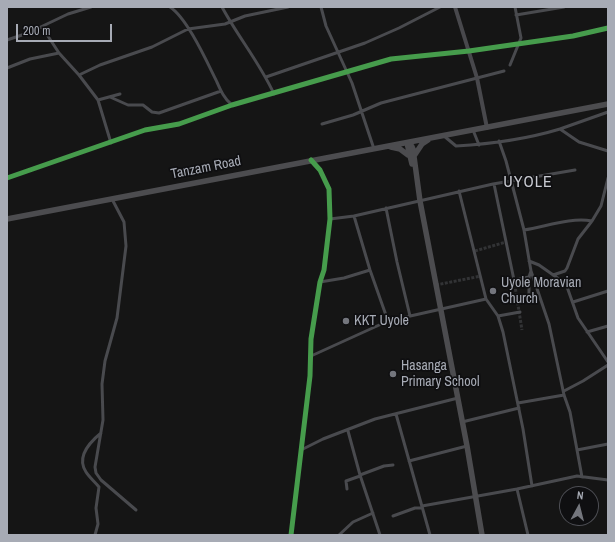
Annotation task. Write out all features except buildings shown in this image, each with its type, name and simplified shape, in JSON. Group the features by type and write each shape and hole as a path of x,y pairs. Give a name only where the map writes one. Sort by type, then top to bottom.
{"highway":[{"name":"Tanzam Road","path":"7,219 608,104"},
{"path":"412,158 422,144 430,139"},
{"path":"409,142 467,446 482,535"},
{"path":"387,147 400,149 412,158"}],"street":[{"path":"7,40 42,27 68,14 91,7"},
{"path":"170,7 177,13 188,29 221,91 232,105"},
{"path":"222,7 266,77 274,94"},
{"path":"79,75 100,65 152,47 188,29 231,22 245,16 288,7"},
{"path":"321,7 326,26 347,73 374,149"},
{"path":"266,77 339,53 393,31 440,7"},
{"path":"454,7 469,51 487,128"},
{"path":"510,65 521,34 515,7"},
{"path":"516,15 564,7"},
{"path":"42,27 58,53 79,75 98,100 111,143"},
{"path":"7,178 145,130 179,124 232,105 347,73 391,59 469,51 573,36 608,28"},
{"path":"7,68 30,59 58,53"},
{"path":"322,124 361,112 381,103 504,71"},
{"path":"110,97 128,105 145,106 152,112 159,113 221,91"},
{"path":"98,100 120,94"},
{"path":"444,136 456,146 480,145 538,135 608,112"},
{"path":"560,129 579,142 608,151"},
{"path":"473,130 480,145"},
{"path":"499,141 524,230 531,271 549,324 564,393 570,412 582,477"},
{"path":"291,535 311,356 311,339 320,282 324,270 330,219 329,189 320,170 312,160"},
{"path":"330,219 354,216 494,184 575,170"},
{"path":"554,275 566,269 578,239 592,221 602,201 608,178"},
{"path":"494,184 514,280 529,277"},
{"path":"459,191 486,299 498,316 503,332 519,408 532,486"},
{"path":"111,198 124,222 126,246 117,318 105,361 102,384 103,417 96,455 96,474 104,484 136,510"},
{"path":"602,201 608,202"},
{"path":"386,208 396,262 410,316"},
{"path":"354,216 370,270 388,321"},
{"path":"524,230 569,221 592,221"},
{"path":"518,403 564,393 608,363 606,356 578,318 566,284 539,264 529,261"},
{"path":"320,282 344,278 370,270"},
{"path":"529,299 529,277 531,271"},
{"path":"573,302 608,292"},
{"path":"311,356 388,321 440,308 486,299"},
{"path":"498,316 520,312"},
{"path":"587,332 608,326"},
{"path":"301,450 323,439 348,431 375,419 458,398"},
{"path":"462,422 519,408"},
{"path":"396,414 430,535"},
{"path":"348,431 360,476 380,535"},
{"path":"95,535 98,527 96,508 99,487 86,472 84,456 90,442 101,433"},
{"path":"577,450 608,444"},
{"path":"409,461 467,446"},
{"path":"347,489 346,481 384,466 392,465"},
{"path":"393,516 416,508 577,476 608,480"},
{"path":"517,489 528,535"},
{"path":"339,535 353,522 373,513"}],"tunnel":[{"path":"475,251 506,242"},
{"path":"436,285 481,276"},
{"path":"514,280 522,330"}],"cycle path":[{"path":"7,178 145,130 179,124 232,105 391,59 469,51 573,36 608,28"},
{"path":"291,535 310,376 311,339 320,282 324,270 330,219 329,189 320,170 311,160"}],"place":[{"name":"Uyole Moravian Church","path":"493,291"},
{"name":"KKT Uyole","path":"346,321"},
{"name":"Hasanga Primary School","path":"393,374"}],"district":[{"name":"UYOLE","path":"528,183"}]}
